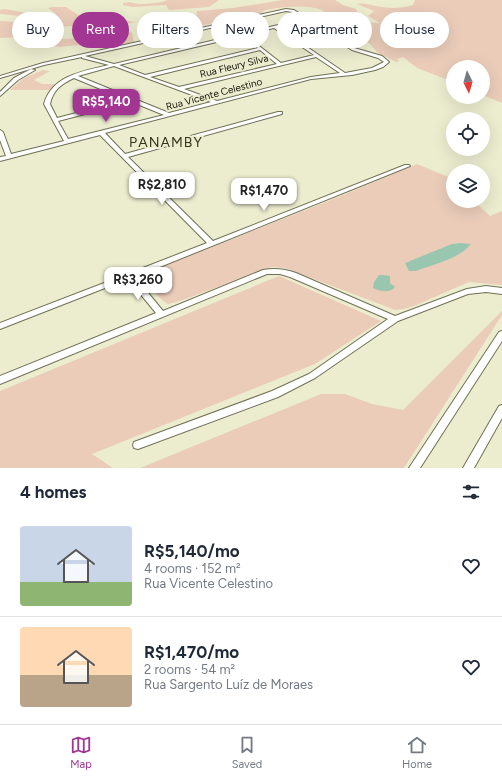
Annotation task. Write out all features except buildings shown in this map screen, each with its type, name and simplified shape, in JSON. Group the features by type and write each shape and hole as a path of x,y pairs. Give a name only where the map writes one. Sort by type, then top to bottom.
{"street":[{"path":"0,77 54,62 280,11 295,12"},
{"path":"269,27 275,26 316,56 345,74"},
{"path":"67,142 47,104 48,96 58,84 73,76 211,42"},
{"name":"Rua Vicente Celestino","path":"0,159 311,78 361,72 387,63 387,60 380,57 351,48"},
{"path":"146,76 261,49 280,64"},
{"path":"81,56 114,65 181,88 216,103"},
{"name":"Rua Fleury Silva","path":"181,88 316,56"},
{"path":"0,95 16,79 54,62"},
{"path":"0,77 10,76 16,79"},
{"path":"73,76 169,115"},
{"path":"55,120 133,100"},
{"path":"124,156 280,113"},
{"path":"0,133 9,157"},
{"path":"101,133 212,244"},
{"path":"0,326 212,244 406,166"},
{"path":"0,380 266,272 281,271 395,319"},
{"path":"129,275 162,315"},
{"path":"138,445 274,394 312,376 395,319 471,291 486,289 502,291"},
{"path":"414,468 502,334"},
{"path":"468,468 502,409"}],"shaded area":[{"path":"167,0 219,0 209,7 169,10 166,5 132,7 123,5 123,3 128,2 145,4 158,3"},
{"path":"283,0 335,0 343,5 356,9 358,12 324,12 315,8 294,7 265,10 262,12 211,12 211,24 203,25 203,12 197,12"},
{"path":"415,0 502,0 502,103 490,98 490,60 446,60 446,79 417,68 403,57 397,59 399,61 396,62 378,53 372,46 372,23 380,23 372,18 372,13 374,11 357,4 394,8 413,5"},
{"path":"66,7 74,12 72,12 72,26 64,26 64,12 53,12 48,8"},
{"path":"5,9 21,12 12,12 12,15 0,14 0,10"},
{"path":"0,21 12,22 12,37 0,38"},
{"path":"129,32 132,33 134,42 129,43"},
{"path":"72,38 72,46 64,47 64,39"},
{"path":"43,70 50,71 34,80 42,84 57,84 50,90 10,90 24,78"},
{"path":"417,164 446,176 446,208 481,208 490,216 502,211 502,285 469,282 414,306 395,310 285,268 272,267 168,304 157,295 142,276 145,273 326,202"},
{"path":"452,244 471,244 460,254 416,271 409,271 405,263"},
{"path":"379,275 390,276 390,283 395,287 390,291 381,291 373,288 374,282"},
{"path":"279,276 381,321 315,364 92,454 113,468 0,468 0,391"},
{"path":"502,311 502,315 404,468 140,468 321,394 345,394 372,404 403,410"}],"district":[{"name":"PANAMBY","path":"166,142"}]}
